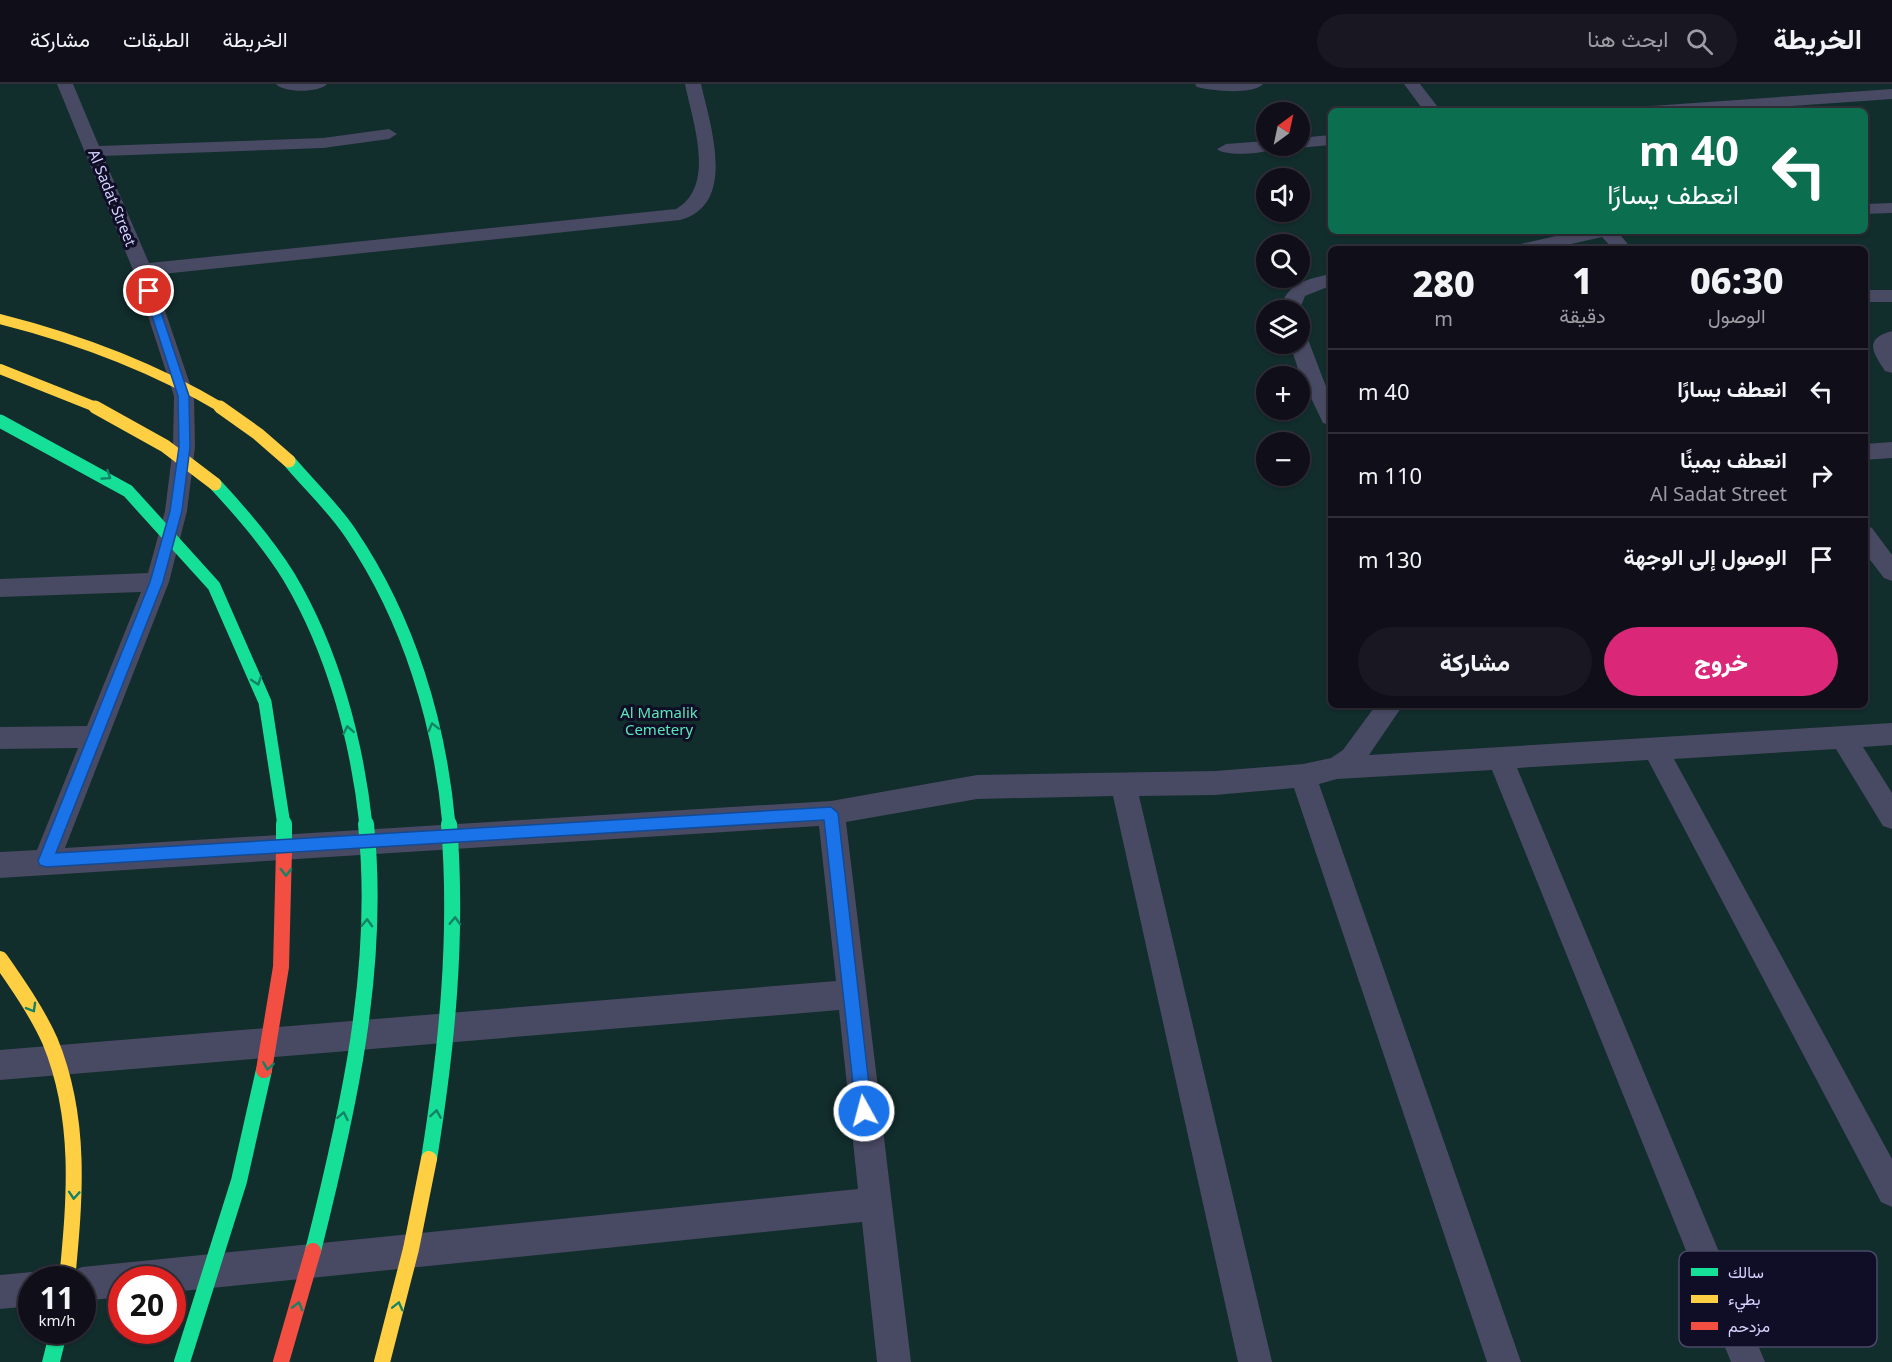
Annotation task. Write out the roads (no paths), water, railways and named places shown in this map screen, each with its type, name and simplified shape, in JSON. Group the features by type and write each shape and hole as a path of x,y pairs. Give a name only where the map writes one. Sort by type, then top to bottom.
{"highway":[{"path":"0,319 114,351 163,372 209,398 252,427 292,461 329,500 361,545 386,588 408,641 440,751 450,820 455,897 453,972 441,1078 423,1192 382,1362"},
{"path":"0,369 55,386 113,414 166,445 213,482 256,527 292,579 321,639 345,711 370,866 366,963 352,1072 328,1195 281,1362"},
{"path":"0,421 42,438 113,480 176,536 202,569 229,611 251,660 272,733 280,773 286,838 286,910 280,988 266,1075 245,1171 210,1286 182,1362"},
{"path":"0,959 31,1006 54,1051 72,1107 76,1174 68,1266"},
{"path":"51,1362 56,1344"}],"lane":[{"name":"Al Sadat Street","path":"46,861 157,582 176,511 184,447 184,396 142,270 65,84"},
{"path":"284,84 319,84"},
{"path":"142,270 680,214 696,204 705,188 708,161 693,84"},
{"path":"1203,84 1214,87 1255,84"},
{"path":"1412,84 1431,108"},
{"path":"1694,108 1892,94"},
{"path":"93,151 323,143 389,134"},
{"path":"1310,142 1328,140"},
{"path":"1226,149 1256,147"},
{"path":"1868,209 1892,208"},
{"path":"1537,246 1591,234"},
{"path":"1608,234 1620,246"},
{"path":"1292,300 1305,286 1328,280"},
{"path":"1868,296 1892,296"},
{"path":"1892,338 1882,344 1882,351 1892,366"},
{"path":"1307,354 1320,374 1328,409"},
{"path":"1868,452 1892,450"},
{"path":"1868,539 1892,571"},
{"path":"1868,572 1892,571"},
{"path":"0,588 157,582"},
{"path":"1337,768 1352,758 1388,708"},
{"path":"0,865 831,813 977,786 1215,783 1304,776 1337,768 1892,734"},
{"path":"0,738 95,737"},
{"path":"1843,737 1892,817"},
{"path":"1656,748 1892,1191"},
{"path":"1500,758 1702,1251"},
{"path":"1304,776 1504,1362"},
{"path":"1123,783 1256,1362"},
{"path":"831,813 894,1362"},
{"path":"0,1065 850,994"},
{"path":"186,1274 875,1204"},
{"path":"0,1292 18,1290"},
{"path":"1742,1347 1748,1362"}],"park label":[{"name":"Al Mamalik Cemetery","path":"659,722"}]}
